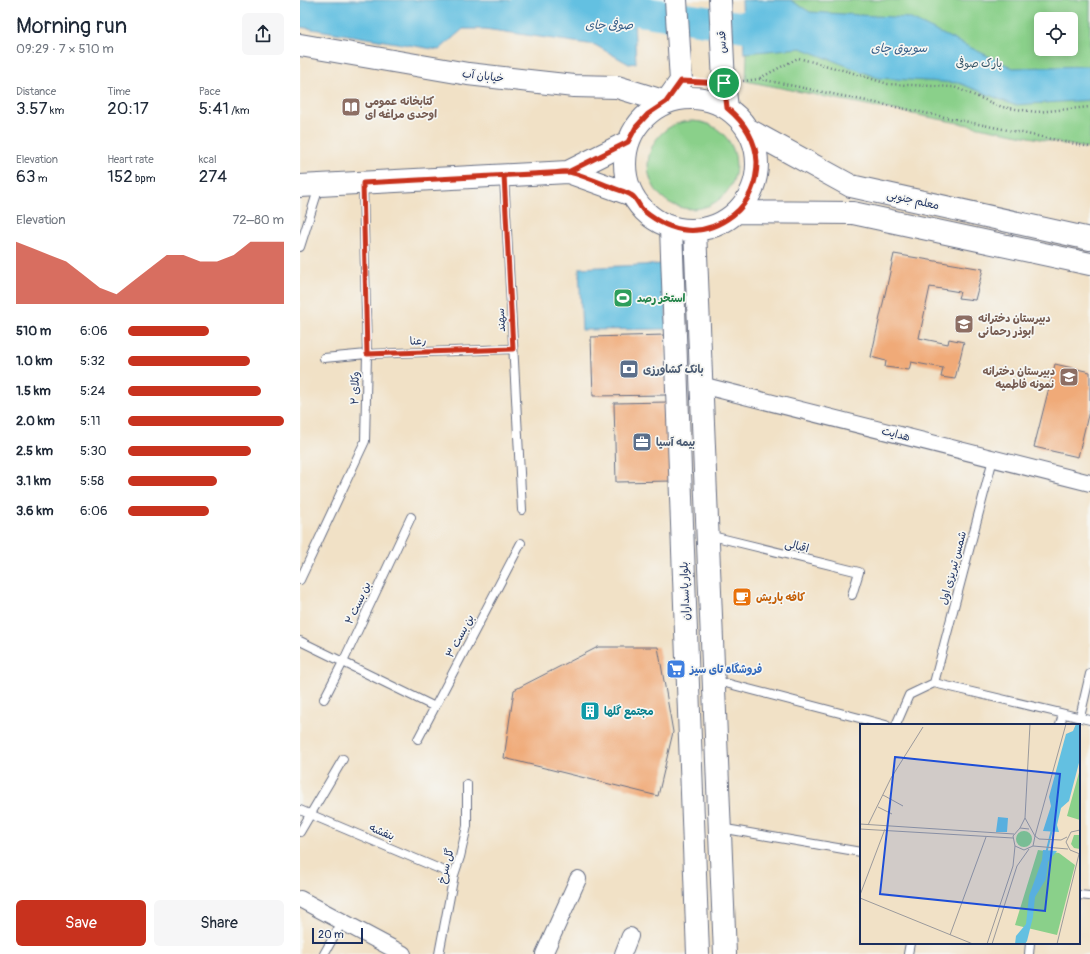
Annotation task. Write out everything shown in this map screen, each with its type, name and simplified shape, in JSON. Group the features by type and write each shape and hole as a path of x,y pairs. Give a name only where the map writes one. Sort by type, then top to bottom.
{"street":[{"path":"666,102 686,98 707,99 727,108 747,129 753,142 757,156 757,171 750,193 737,212 724,222 710,228 683,230 671,228 655,220 642,209 632,195 626,178 625,160 628,142 636,127 648,114 666,102 681,81 676,0"},
{"name":"قدس","path":"720,0 724,83 727,108"},
{"name":"خیابان آب","path":"300,45 468,74 574,86 617,87 666,102"},
{"name":"معلم جنوبی","path":"747,129 851,186 1090,240"},
{"path":"568,172 628,142"},
{"path":"310,186 568,172 632,195"},
{"path":"737,212 852,213 1090,264"},
{"name":"بلوار پاسداران","path":"671,228 698,954"},
{"path":"695,230 724,954"},
{"name":"هدایت","path":"701,385 1090,483"},
{"path":"544,954 578,879"},
{"path":"300,900 403,954"},
{"path":"623,954 630,936"}],"lane":[{"name":"سهند","path":"504,175 522,510"},
{"name":"وکلای ۲","path":"300,580 365,441 367,354 363,183"},
{"path":"300,248 310,186"},
{"name":"رعنا","path":"324,358 367,354 513,349"},
{"name":"شمس تبریزی اول","path":"934,684 994,459"},
{"name":"بن بست ۲","path":"324,698 343,662 411,517"},
{"name":"اقبالی","path":"708,535 859,572 852,595"},
{"name":"بن بست ۳","path":"418,740 521,543"},
{"path":"300,641 435,707"},
{"path":"1080,717 1090,674"},
{"path":"713,680 882,724"},
{"path":"896,724 909,695 934,684 1090,720"},
{"path":"1060,724 1063,714"},
{"path":"300,832 343,759"},
{"name":"گل سرخ","path":"438,954 454,875 467,826 467,784"},
{"name":"بنفشه","path":"300,810 454,875"},
{"path":"719,828 860,852"},
{"path":"1080,895 1089,896"},
{"path":"324,954 342,922"},
{"path":"908,954 910,944"},
{"path":"1029,954 1030,944"}],"path":[{"path":"760,79 798,58 888,84 954,87 1002,107 1037,112 1090,107"},
{"path":"724,83 760,79 1090,147"}],"green space":[{"name":"پارک صوفی","path":"749,0 1090,0 1090,149 746,81"},
{"path":"692,121 709,125 723,134 732,148 736,165 732,182 723,196 709,205 692,209 675,205 661,196 652,182 648,165 652,148 661,134 675,125"}],"water":[{"name":"صوفی چای","path":"300,0 633,0 636,63 629,64 595,45 485,29 463,29 439,50 300,27"},
{"name":"سویوق چای","path":"742,0 790,0 810,12 909,18 1013,68 1090,66 1090,100 1014,105 959,83 878,78 801,48 744,53"},
{"name":"استخر رصد","path":"663,264 667,329 582,330 579,268"}],"building":[{"path":"894,254 983,269 975,300 958,298 960,292 930,287 919,338 948,344 949,339 964,342 955,379 941,377 943,368 911,362 909,370 885,367 886,361 871,357"},
{"name":"بانک کشاورزی","path":"665,335 666,395 593,396 591,337"},
{"path":"1055,364 1090,372 1090,407 1078,457 1034,447"},
{"name":"بیمه آسیا","path":"669,402 671,481 616,482 614,403"},
{"name":"مجتمع گلها","path":"598,647 658,647 673,732 658,796 504,758 514,690"}],"waterway":[{"name":"سویوق چای","path":"525,0 625,9 785,33"}],"place":[{"name":"کتابخانه عمومی اوحدی مراغه ای","path":"351,107"},
{"name":"استخر رصد","path":"623,298"},
{"name":"دبیرستان دخترانه ابوذر رحمانی","path":"964,324"},
{"name":"بانک کشاورزی","path":"629,369"},
{"name":"دبیرستان دخترانه نمونه فاطمیه","path":"1069,377"},
{"name":"بیمه آسیا","path":"642,442"},
{"name":"کافه باریش","path":"742,597"},
{"name":"فروشگاه تای سیز","path":"676,669"},
{"name":"مجتمع گلها","path":"590,711"}],"route":[{"path":"724,83 681,81 666,102 648,114 636,127 628,142 568,172 504,175 363,183 367,354 513,349 504,175 536,174 568,172 632,195 642,209 655,220 671,228 695,230 710,228 724,222 737,212 746,200 753,186 757,171 757,156 753,142 747,129 727,108 724,83"}]}
